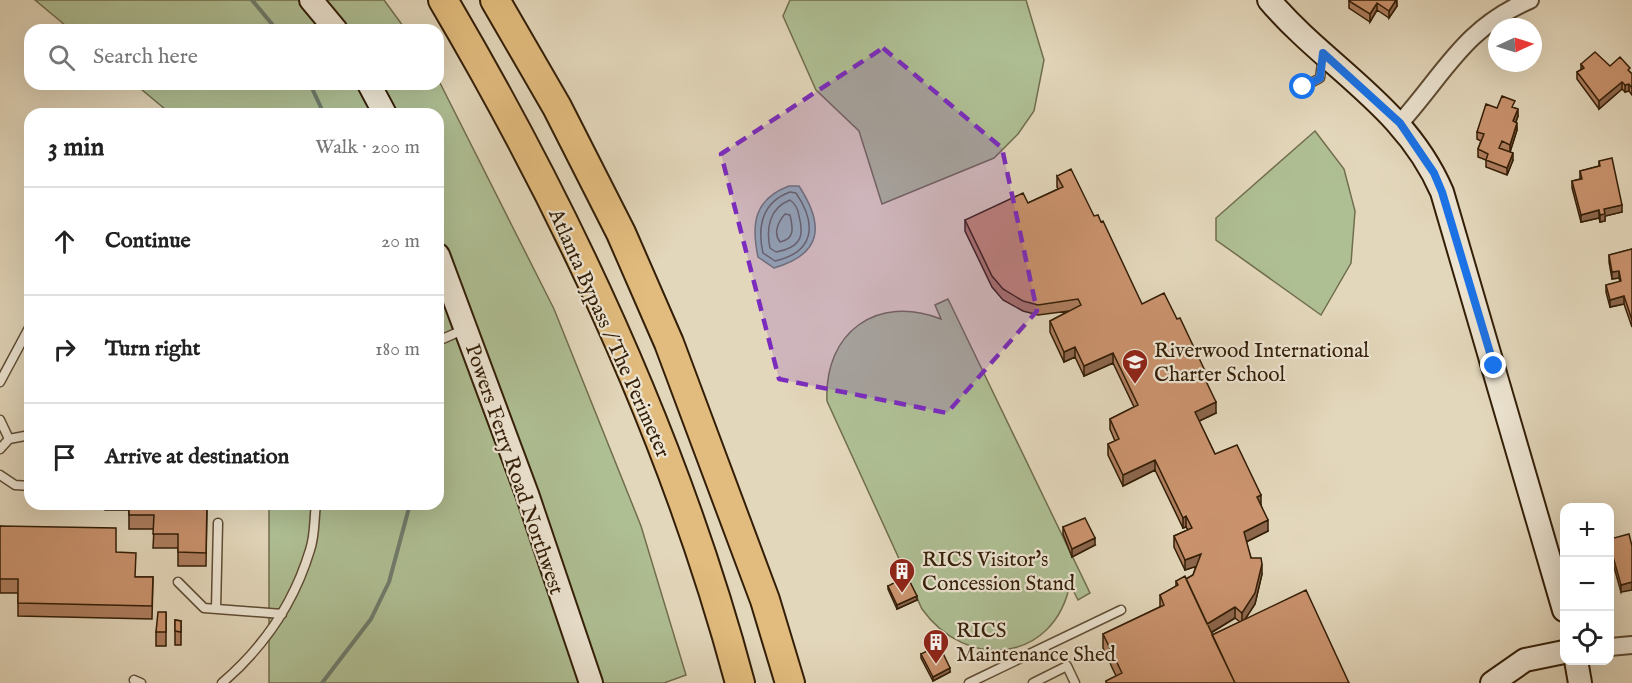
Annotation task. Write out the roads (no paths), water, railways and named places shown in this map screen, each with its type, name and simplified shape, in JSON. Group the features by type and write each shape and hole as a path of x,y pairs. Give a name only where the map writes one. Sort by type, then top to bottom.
{"highway":[{"name":"Atlanta Bypass / The Perimeter","path":"442,0 523,144 576,248 637,386 700,554 740,683"},
{"name":"Atlanta Bypass / The Perimeter","path":"495,0 562,118 621,233 669,343 765,600 790,683"}],"street":[{"path":"311,0 331,24"},
{"path":"1269,0 1400,123 1424,155 1442,192 1560,596"},
{"path":"1400,123 1462,45 1488,24 1530,0"},
{"path":"372,90 382,108"},
{"name":"Powers Ferry Road Northwest","path":"444,271 527,494 591,683"},
{"path":"1614,647 1632,645"},
{"path":"1492,683 1525,660 1560,653"},
{"path":"1577,665 1580,683"}],"lane":[{"path":"1303,87 1320,78 1323,53"},
{"path":"444,338 466,329"},
{"path":"0,382 24,337"},
{"path":"0,420 9,439"},
{"path":"0,449 9,439 24,436"},
{"path":"0,475 15,485 24,486"},
{"path":"222,683 270,635 282,614 311,549 315,510"},
{"path":"216,609 218,523"},
{"path":"178,582 204,608 282,614"},
{"path":"969,683 1121,610"},
{"path":"1033,683 1067,666 1075,683"}],"water":[{"path":"789,186 799,186 807,200 813,214 814,237 802,255 774,268 758,257 756,223 762,205 768,198"}],"waterway":[{"path":"252,0 272,24"},
{"path":"313,90 321,108"},
{"path":"322,683 371,619 389,582 408,510"}],"place":[{"name":"Riverwood International Charter School","path":"1135,385"},
{"name":"RICS Visitor's Concession Stand","path":"902,594"},
{"name":"RICS Maintenance Shed","path":"936,665"}]}
